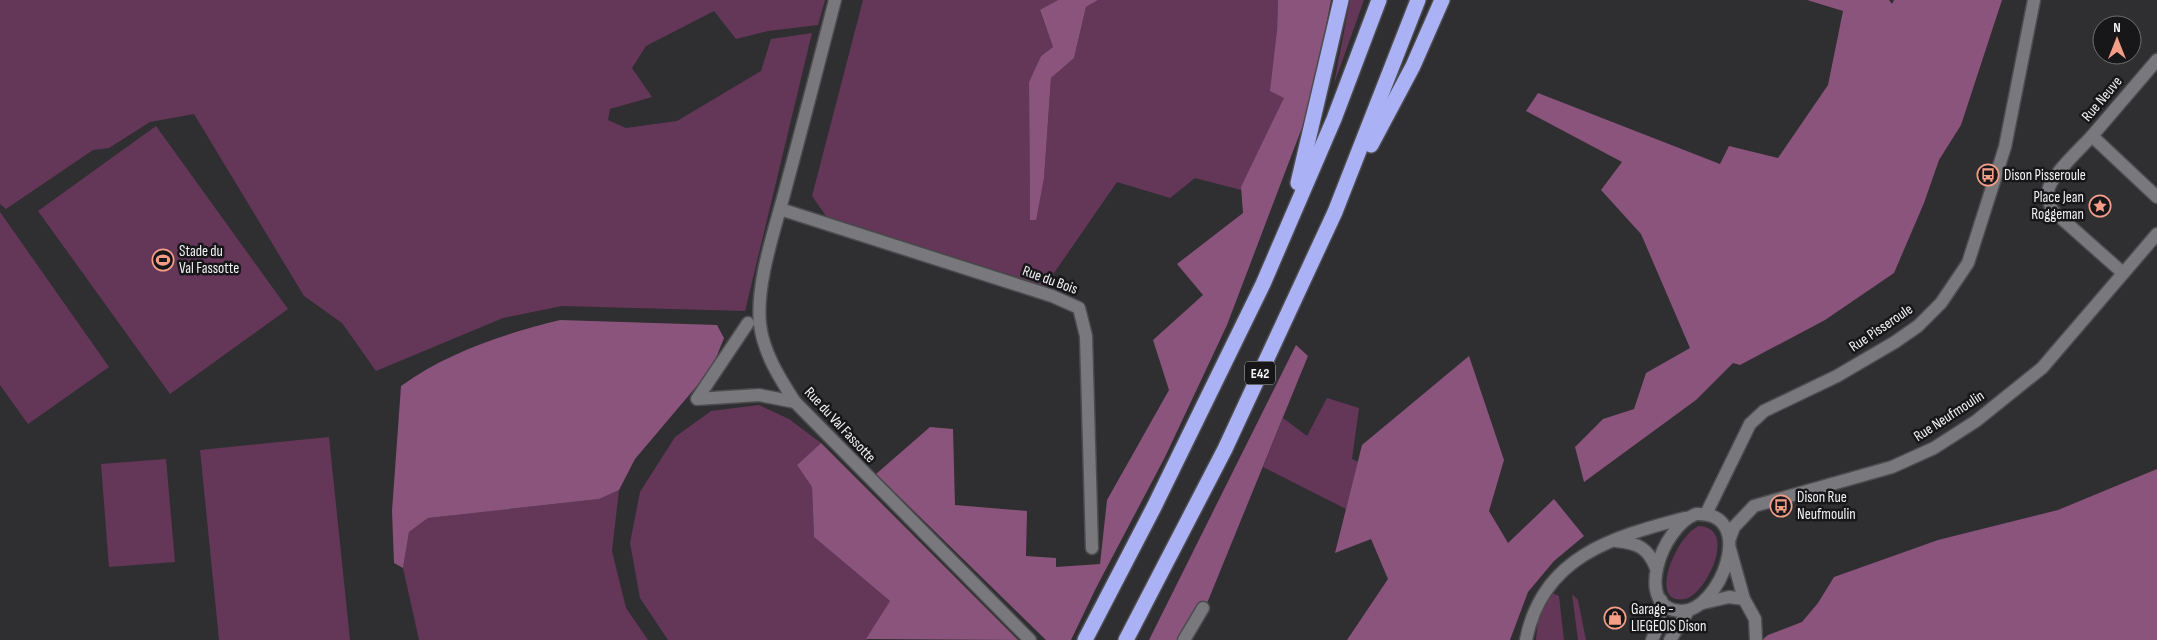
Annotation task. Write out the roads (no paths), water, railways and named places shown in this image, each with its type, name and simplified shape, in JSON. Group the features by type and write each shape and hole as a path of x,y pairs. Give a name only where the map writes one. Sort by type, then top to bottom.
{"highway":[{"path":"1282,237 1306,153 1341,0"},
{"name":"E42","path":"1085,640 1197,422 1263,284 1334,119 1380,0"},
{"name":"E42","path":"1126,640 1225,449 1335,212 1418,0"},
{"path":"1335,212 1413,66 1442,0"}],"street":[{"name":"Rue du Val Fassotte","path":"835,0 780,209 760,298 760,324 774,369 795,402 1030,640"},
{"name":"Rue Pisseroule","path":"1706,514 1750,424 1764,411 1837,376 1895,342 1918,326 1941,303 1968,264 2005,147 2034,0"},
{"name":"Rue Neuve","path":"2092,136 2157,60"},
{"path":"2157,197 2092,136 2052,180 2048,191 2052,210 2123,273 2157,234"},
{"name":"Rue du Bois","path":"780,209 1052,296 1079,308 1086,336 1092,548"},
{"name":"Rue Neufmoulin","path":"1730,543 1737,523 1754,506 1892,467 1934,448 1976,421 2042,368 2123,273"},
{"path":"748,323 697,399 759,395 795,402"},
{"path":"1526,640 1537,603 1553,579 1580,556 1611,541 1687,517 1706,514 1721,522 1730,543 1744,599 1755,619 1756,640"},
{"path":"1652,640 1658,626 1661,600 1656,582 1656,568 1670,536 1687,517"},
{"path":"1611,541 1630,542 1644,548 1656,568"},
{"path":"1703,603 1719,580 1730,543"},
{"path":"1670,640 1688,611 1703,603 1729,597 1744,599"},
{"path":"1661,600 1673,609 1688,611"},
{"path":"1184,640 1203,608"}],"place":[{"name":"Dison Pisseroule","path":"1988,175"},
{"name":"Place Jean Roggeman","path":"2100,206"},
{"name":"Stade du Val Fassotte","path":"163,260"},
{"name":"Dison Rue Neufmoulin","path":"1781,506"},
{"name":"Garage - LIEGEOIS Dison","path":"1615,618"}]}
